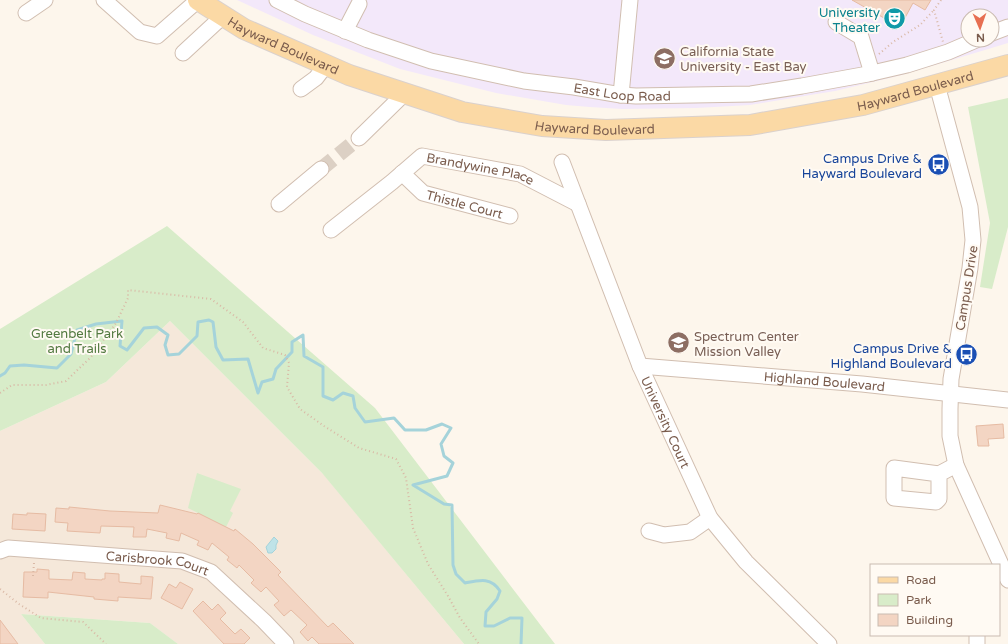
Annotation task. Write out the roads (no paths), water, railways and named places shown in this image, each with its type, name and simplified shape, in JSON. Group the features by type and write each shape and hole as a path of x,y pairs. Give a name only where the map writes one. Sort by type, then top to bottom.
{"main road":[{"name":"Hayward Boulevard","path":"198,0 244,29 349,75 462,112 542,126 606,130 750,125 863,105 1008,65"}],"street":[{"path":"26,13 45,0"},
{"path":"104,0 140,32 157,36 198,0"},
{"name":"East Loop Road","path":"277,0 304,14 345,31 432,61 524,81 574,87 621,95 751,94 872,73 907,65 960,46"},
{"path":"621,95 630,0"},
{"path":"345,31 359,4"},
{"path":"183,53 224,16"},
{"path":"836,22 861,37 872,73"},
{"path":"301,89 316,78 326,65"},
{"name":"Campus Drive","path":"937,85 970,207 973,240 950,393 950,436 956,465 1008,580"},
{"path":"359,138 404,94"},
{"name":"Brandywine Place","path":"331,230 392,182 422,156 520,174 578,204"},
{"name":"University Court","path":"562,162 640,366 710,518 746,562 829,644"},
{"path":"279,204 321,169"},
{"name":"Thistle Court","path":"402,173 423,193 510,216"},
{"name":"Highland Boulevard","path":"640,366 862,384 1008,400"},
{"path":"939,474 956,465"},
{"path":"649,531 664,535 690,532 710,518"},
{"name":"Carisbrook Court","path":"0,551 8,548 182,561 211,572 264,621 286,644"}],"water":[{"path":"274,537 278,541 276,549 272,553 268,553 266,547"}],"waterway":[{"path":"0,376 5,373 10,366 24,365 57,368 71,354 77,330 96,324 122,321 120,346 127,350 144,328 157,327 168,335 165,345 168,355 179,354 197,336 198,322 209,320 213,322 216,347 223,360 248,359 258,393 262,382 273,379 276,369 292,352 292,342 303,335 304,356 323,367 323,396 333,400 343,393 353,396 355,408 365,422 394,418 405,430 426,430 442,424 451,428 441,444 444,456 453,463 447,476 413,485 444,504 452,505 453,565 456,574 465,583 485,581 493,583 497,587 500,591 497,599 486,612 485,626 494,626 510,618 522,618 521,644"}],"tunnel":[{"path":"321,169 359,138"}],"place":[{"name":"University Theater","path":"895,19"},
{"name":"California State University - East Bay","path":"665,58"},
{"name":"Campus Drive & Hayward Boulevard","path":"938,165"},
{"name":"Spectrum Center Mission Valley","path":"678,343"},
{"name":"Campus Drive & Highland Boulevard","path":"967,355"}],"park label":[{"name":"Greenbelt Park and Trails","path":"77,340"}]}
